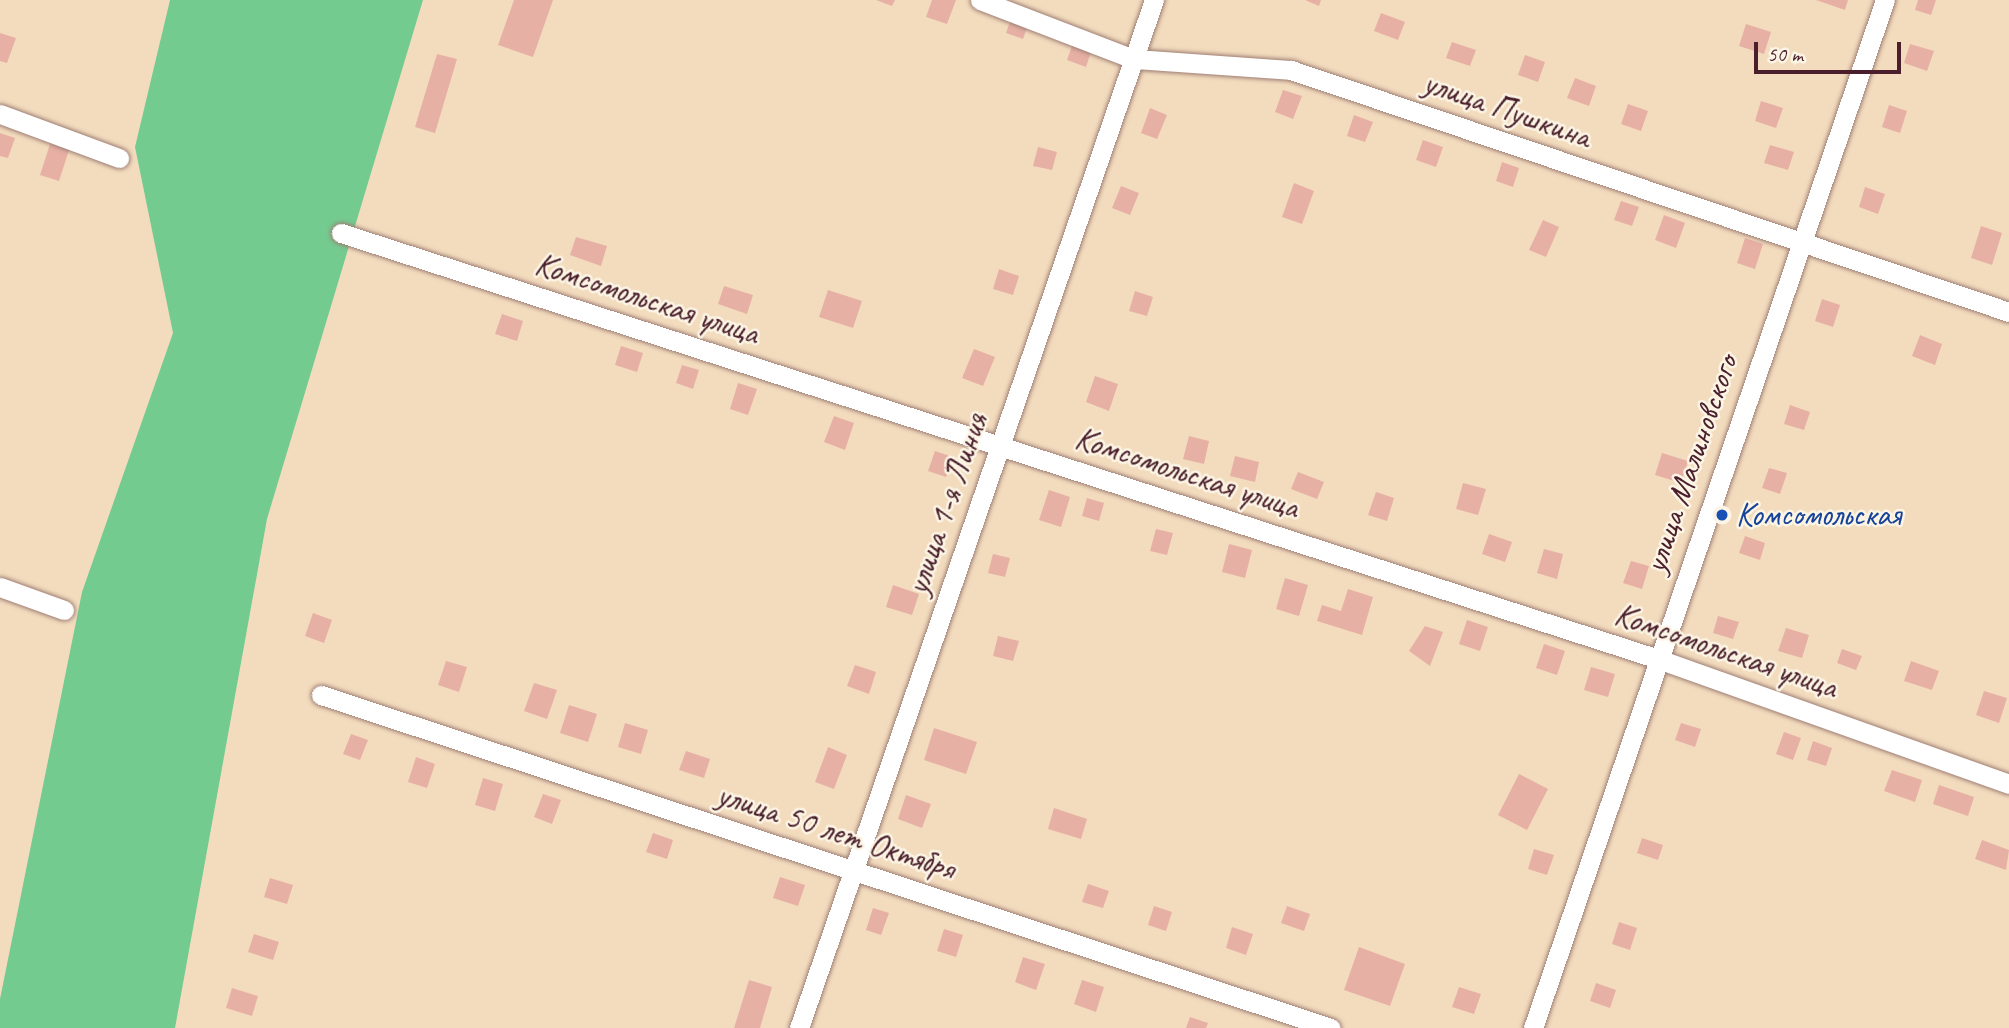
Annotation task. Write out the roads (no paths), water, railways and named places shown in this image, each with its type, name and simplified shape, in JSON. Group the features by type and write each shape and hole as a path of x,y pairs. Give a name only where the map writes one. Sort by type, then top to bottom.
{"street":[{"name":"улица Пушкина","path":"980,0 1134,59 1291,71 2009,312"},
{"name":"улица 1-я Линия","path":"799,1028 851,870 1002,446 1154,0"},
{"name":"улица Малиновского","path":"1533,1028 1885,0"},
{"path":"0,114 119,158"},
{"name":"Комсомольская улица","path":"341,233 1658,659 2009,784"},
{"path":"0,587 64,610"},
{"name":"улица 50 лет Октября","path":"321,695 1331,1028"}],"place":[{"name":"Комсомольская","path":"1722,515"}]}
